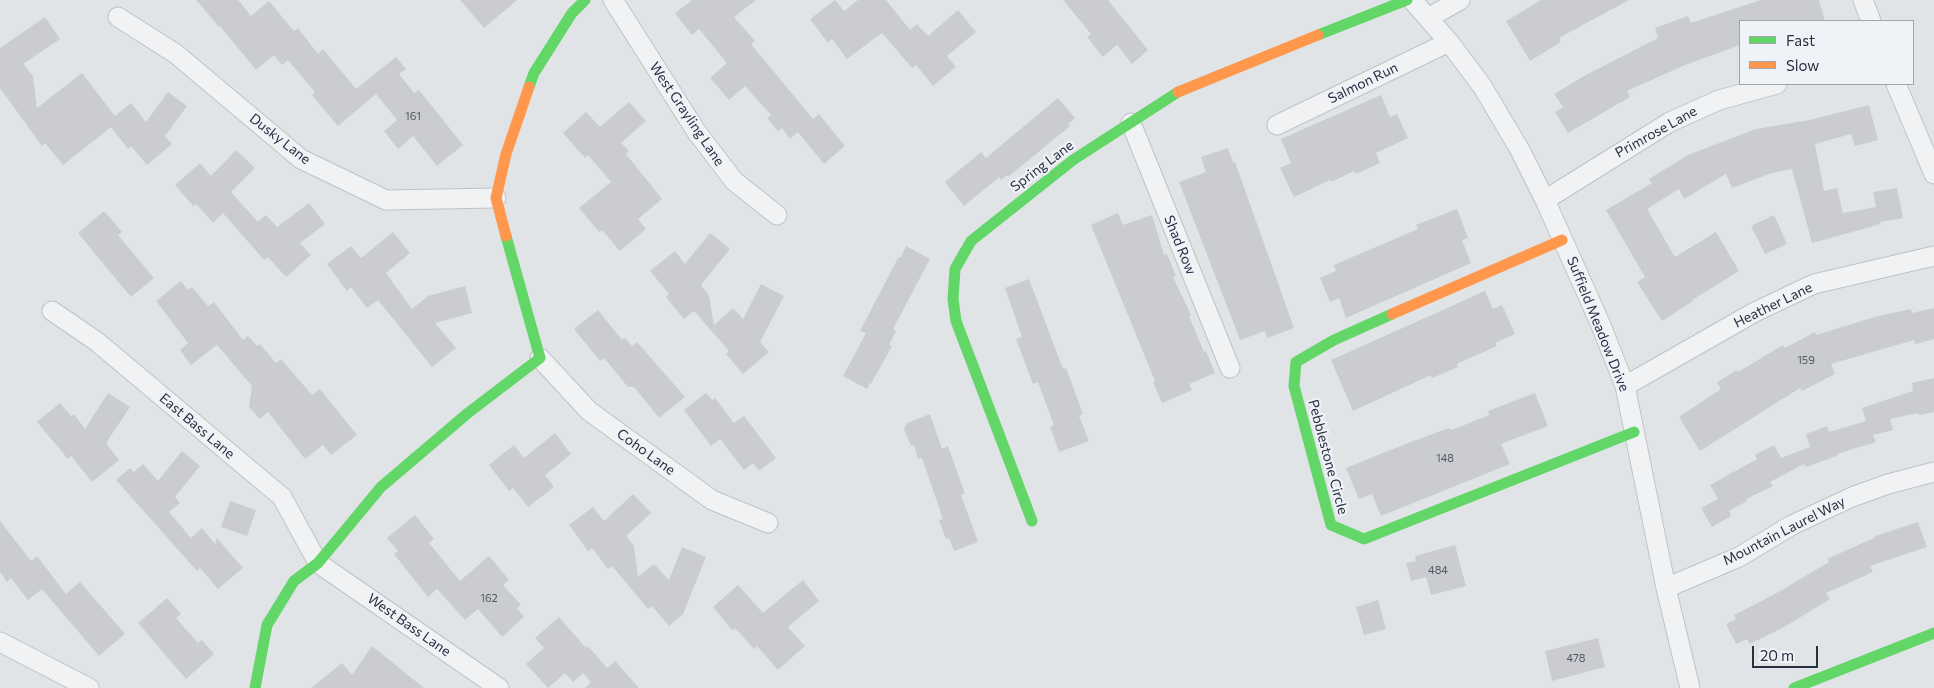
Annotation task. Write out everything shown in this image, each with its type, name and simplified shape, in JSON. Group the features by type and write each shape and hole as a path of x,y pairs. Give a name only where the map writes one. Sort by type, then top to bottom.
{"street":[{"path":"255,688 267,625 294,582 318,563 381,487 468,413 540,358 496,198 506,154 534,74 572,13 585,0"},
{"name":"West Grayling Lane","path":"613,0 696,131 734,182 777,215"},
{"name":"Spring Lane","path":"1032,521 956,321 953,299 956,269 971,241 1073,160 1171,95 1206,79 1407,0"},
{"name":"Suffield Meadow Drive","path":"1412,0 1449,42 1482,86 1520,150 1600,323 1625,386 1666,588 1690,688"},
{"path":"1428,18 1460,0"},
{"path":"1863,0 1871,20"},
{"name":"Dusky Lane","path":"118,17 176,54 301,159 386,200 496,198"},
{"name":"Salmon Run","path":"1277,125 1449,42"},
{"name":"Primrose Lane","path":"1544,200 1670,122 1719,100 1773,85"},
{"path":"1896,85 1934,174"},
{"name":"Shad Row","path":"1131,122 1230,368"},
{"name":"Pebblestone Circle","path":"1562,240 1334,340 1296,362 1294,386 1331,525 1364,539 1634,432"},
{"name":"Heather Lane","path":"1625,386 1755,312 1814,284 1934,256"},
{"name":"East Bass Lane","path":"52,311 96,341 282,497 318,563"},
{"name":"Coho Lane","path":"540,358 589,411 704,495 768,523"},
{"name":"Mountain Laurel Way","path":"1666,588 1739,557 1792,524 1852,496 1934,472"},
{"name":"West Bass Lane","path":"318,563 499,688"},
{"path":"1794,688 1934,633"},
{"path":"0,642 89,688"}],"building":[{"path":"196,0 238,0 251,16 269,1 294,31 298,28 318,54 323,49 356,89 396,57 406,69 399,74 414,93 419,90 463,145 437,166 413,136 398,149 384,131 397,120 376,94 338,126 312,95 315,92 288,60 282,65 274,55 256,70"},
{"path":"460,0 517,0 484,28"},
{"path":"692,0 756,0 734,17 755,41 751,44 813,119 819,114 845,146 824,164 798,132 790,139 782,128 778,131 767,118 771,115 745,86 729,100 710,78 727,63 699,29 692,35 675,13"},
{"path":"835,0 844,11 858,0 886,0 910,30 917,24 928,36 958,10 976,32 947,56 956,67 933,86 916,65 912,68 882,33 847,59 832,39 828,43 810,19"},
{"path":"1063,0 1108,0 1148,50 1132,64 1117,45 1103,57 1087,37 1091,34"},
{"path":"1541,0 1629,0 1559,38 1561,42 1530,61 1506,21"},
{"path":"1761,0 1819,0 1825,20 1739,20 1739,45 1685,65 1627,91 1630,97 1568,133 1555,112 1563,107 1554,94 1584,76 1658,38 1655,28 1688,16 1691,23"},
{"path":"45,17 60,39 23,64 33,76 37,108 82,73 115,116 131,103 146,122 168,92 187,106 165,136 172,144 147,165 131,146 128,149 111,127 63,165 45,143 42,146 0,88 0,48"},
{"path":"1381,95 1390,117 1397,114 1408,138 1376,153 1380,163 1356,174 1354,171 1331,182 1330,180 1294,197 1280,168 1291,163 1281,139"},
{"path":"1058,98 1075,118 1068,124 1070,126 1008,177 1007,175 1001,180 999,177 964,206 945,182 981,152 986,158"},
{"path":"629,102 646,121 621,143 629,151 626,154 662,199 638,219 646,229 620,251 602,230 599,232 579,208 611,182 588,155 585,158 563,133 586,112 600,127"},
{"path":"1869,105 1878,140 1855,146 1851,134 1815,144 1824,191 1837,188 1843,213 1876,207 1873,192 1897,188 1903,218 1880,222 1881,224 1812,243 1792,169 1772,173 1732,188 1726,174 1684,199 1679,189 1647,209 1675,257 1716,232 1739,271 1662,321 1637,282 1645,277 1606,210 1652,183 1649,179 1688,155 1756,129 1810,120"},
{"path":"1228,148 1233,162 1235,162 1294,328 1267,338 1265,331 1240,340 1179,182 1206,172 1201,157"},
{"path":"236,150 255,168 231,192 258,222 266,215 277,227 309,203 325,224 300,243 311,255 286,277 268,257 264,260 223,213 213,223 196,204 193,206 175,185 200,163 211,176"},
{"path":"1457,209 1468,238 1462,240 1471,263 1346,318 1339,298 1330,302 1320,278 1336,271 1334,265 1418,229 1416,225"},
{"path":"104,211 122,232 118,235 154,278 131,297 78,233"},
{"path":"1118,213 1123,225 1152,215 1164,255 1167,254 1176,276 1173,277 1191,315 1189,316 1204,352 1206,351 1215,373 1189,384 1192,390 1162,403 1153,382 1155,381 1091,225"},
{"path":"1774,215 1787,244 1765,254 1751,226"},
{"path":"393,232 410,253 386,273 412,309 428,296 465,286 472,313 435,323 456,348 432,367 378,300 367,308 351,287 347,291 327,264 351,246 361,258"},
{"path":"710,233 730,249 701,285 709,296 714,325 733,308 743,319 761,284 784,296 760,342 769,352 743,374 726,354 729,351 694,311 684,319 666,297 669,294 650,271 675,251 685,264"},
{"path":"906,246 930,259 893,329 896,331 889,345 892,346 867,389 843,376 866,333 860,331"},
{"path":"1029,279 1063,369 1066,368 1083,414 1079,416 1089,441 1059,452 1050,427 1054,425 1038,382 1033,384 1016,339 1022,337 1005,288"},
{"path":"181,281 188,290 192,287 208,306 214,302 243,340 248,336 257,346 260,344 276,363 281,359 312,395 320,389 357,435 331,455 323,445 305,459 268,412 260,419 249,407 252,386 217,345 191,365 180,350 188,343 156,301"},
{"path":"1485,291 1493,309 1502,305 1515,334 1495,343 1497,346 1457,364 1458,367 1432,378 1431,375 1353,411 1331,360"},
{"path":"1934,308 1934,339 1915,344 1914,340 1831,364 1835,374 1802,391 1800,388 1700,451 1679,417 1721,389 1717,382 1737,370 1738,372 1783,345 1785,348 1815,332 1816,335 1878,316 1911,309 1912,313"},
{"path":"598,310 622,340 625,338 632,346 637,342 685,397 659,418 634,387 628,387 604,358 600,361 574,329"},
{"path":"1934,378 1934,412 1920,415 1917,413 1890,419 1893,430 1873,435 1876,442 1837,454 1837,456 1806,467 1804,464 1770,482 1773,486 1746,499 1747,501 1729,511 1731,516 1712,527 1701,508 1718,499 1710,485 1757,459 1755,455 1774,445 1781,458 1810,447 1806,434 1827,426 1829,432 1866,421 1862,408 1913,391 1912,383"},
{"path":"108,393 130,407 106,443 119,460 92,482 71,456 68,459 37,422 60,403 71,416 74,414 85,429"},
{"path":"706,393 712,400 715,398 734,423 744,416 776,458 759,471 753,463 744,470 720,439 711,446 684,410"},
{"path":"1535,393 1548,426 1501,444 1510,464 1381,516 1372,494 1359,499 1346,468 1449,428 1452,430 1489,415 1488,411"},
{"path":"930,414 942,449 948,446 965,494 961,495 978,542 954,551 949,538 946,539 939,520 943,519 922,458 918,459 914,445 911,446 904,429 907,423"},
{"path":"555,433 571,454 545,475 554,487 528,507 513,488 509,491 489,465 514,445 524,458"},
{"path":"182,451 200,466 175,497 180,503 169,512 191,538 202,528 215,544 217,538 243,568 218,589 200,568 197,571 116,480 130,468 134,472 143,464 158,481"},
{"path":"633,494 651,513 626,536 634,546 638,577 654,564 669,580 682,547 706,557 683,614 669,626 652,606 648,609 612,566 608,569 592,548 588,551 569,525 593,507 604,521"},
{"path":"230,501 256,510 247,536 221,527"},
{"path":"415,515 434,539 429,543 460,581 489,556 509,580 503,585 521,605 517,608 524,617 502,637 478,609 465,620 437,589 428,597 394,554 398,551 387,538"},
{"path":"0,521 31,561 37,556 66,594 80,582 125,634 99,656 42,589 28,600 11,578 7,582 0,572"},
{"path":"1918,522 1927,547 1870,566 1873,572 1826,593 1830,599 1786,626 1750,644 1747,639 1736,644 1726,624 1736,619 1734,615 1775,594 1829,562 1827,559 1875,536"},
{"path":"1455,545 1466,586 1431,595 1426,577 1411,581 1406,563 1416,561 1415,556"},
{"path":"803,580 819,601 788,627 805,646 778,670 757,646 754,649 735,628 732,630 713,607 738,585 763,613"},
{"path":"167,598 181,614 176,618 198,643 202,640 214,654 186,679 138,623"},
{"path":"1378,600 1386,629 1364,635 1356,607"},
{"path":"559,617 586,648 588,646 607,668 615,661 639,688 585,688 591,682 583,673 573,682 565,673 548,688 526,664 544,648 535,638"},
{"path":"1598,638 1605,667 1552,681 1545,651"},
{"path":"372,646 424,688 311,688 342,663 352,675"}],"traffic: fast":[{"path":"529,87 534,73 572,13 585,0"},
{"path":"1318,35 1407,0"},
{"path":"1032,521 956,321 953,299 955,269 971,241 1073,160 1178,92"},
{"path":"255,688 267,625 294,581 318,563 381,487 468,413 540,358 506,236"},
{"path":"1392,314 1334,340 1296,362 1294,386 1331,525 1364,539 1634,432"},
{"path":"1794,688 1934,633"}],"traffic: slow":[{"path":"1178,92 1318,35"},
{"path":"506,236 496,198 506,154 529,87"},
{"path":"1392,314 1562,240"}]}
